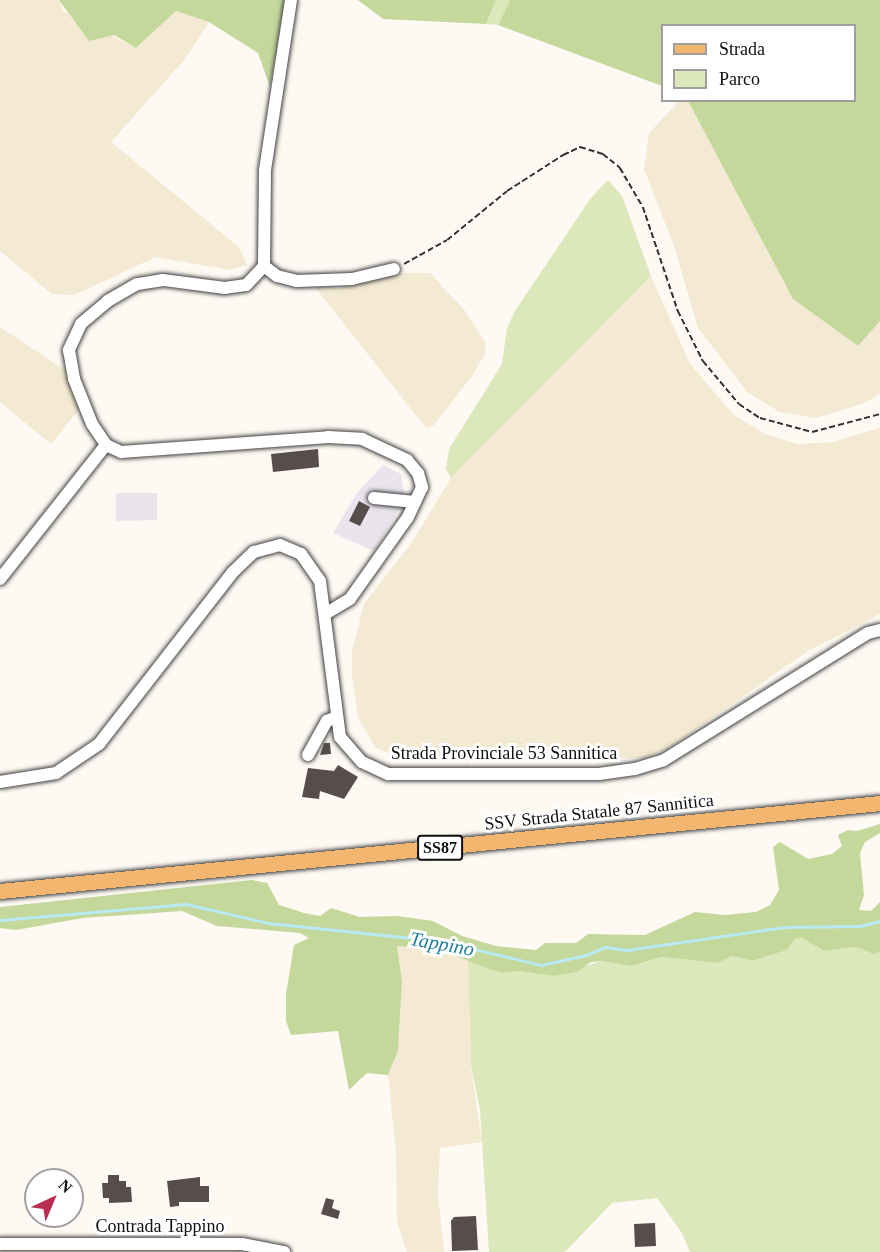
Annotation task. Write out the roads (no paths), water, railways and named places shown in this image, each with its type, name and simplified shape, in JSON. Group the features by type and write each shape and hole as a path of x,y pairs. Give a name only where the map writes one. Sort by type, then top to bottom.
{"main road":[{"name":"SSV Strada Statale 87 Sannitica","path":"0,891 880,804"}],"street":[{"path":"291,0 265,170 264,266 246,285 225,288 163,280 137,284 108,301 81,324 69,350 74,379 92,424 106,445 121,452 150,453 328,437 362,439 407,460 418,473 422,487 415,502 381,558 350,598 325,614"},
{"path":"264,266 277,276 297,280 352,279 394,269"},
{"path":"0,579 106,445"},
{"path":"374,498 415,502"},
{"name":"Strada Provinciale 53 Sannitica","path":"0,782 56,773 99,744 233,572 254,552 280,544 302,555 320,581 340,737 362,762 388,774 599,774 635,770 664,760 868,633 880,630"},
{"path":"308,755 327,721 336,717"},
{"name":"Contrada Tappino","path":"0,1244 242,1244 284,1252"}],"waterway":[{"name":"Tappino","path":"0,920 186,904 268,923 440,941 541,965 586,955 605,947 627,950 784,927 860,926 880,921"}]}
